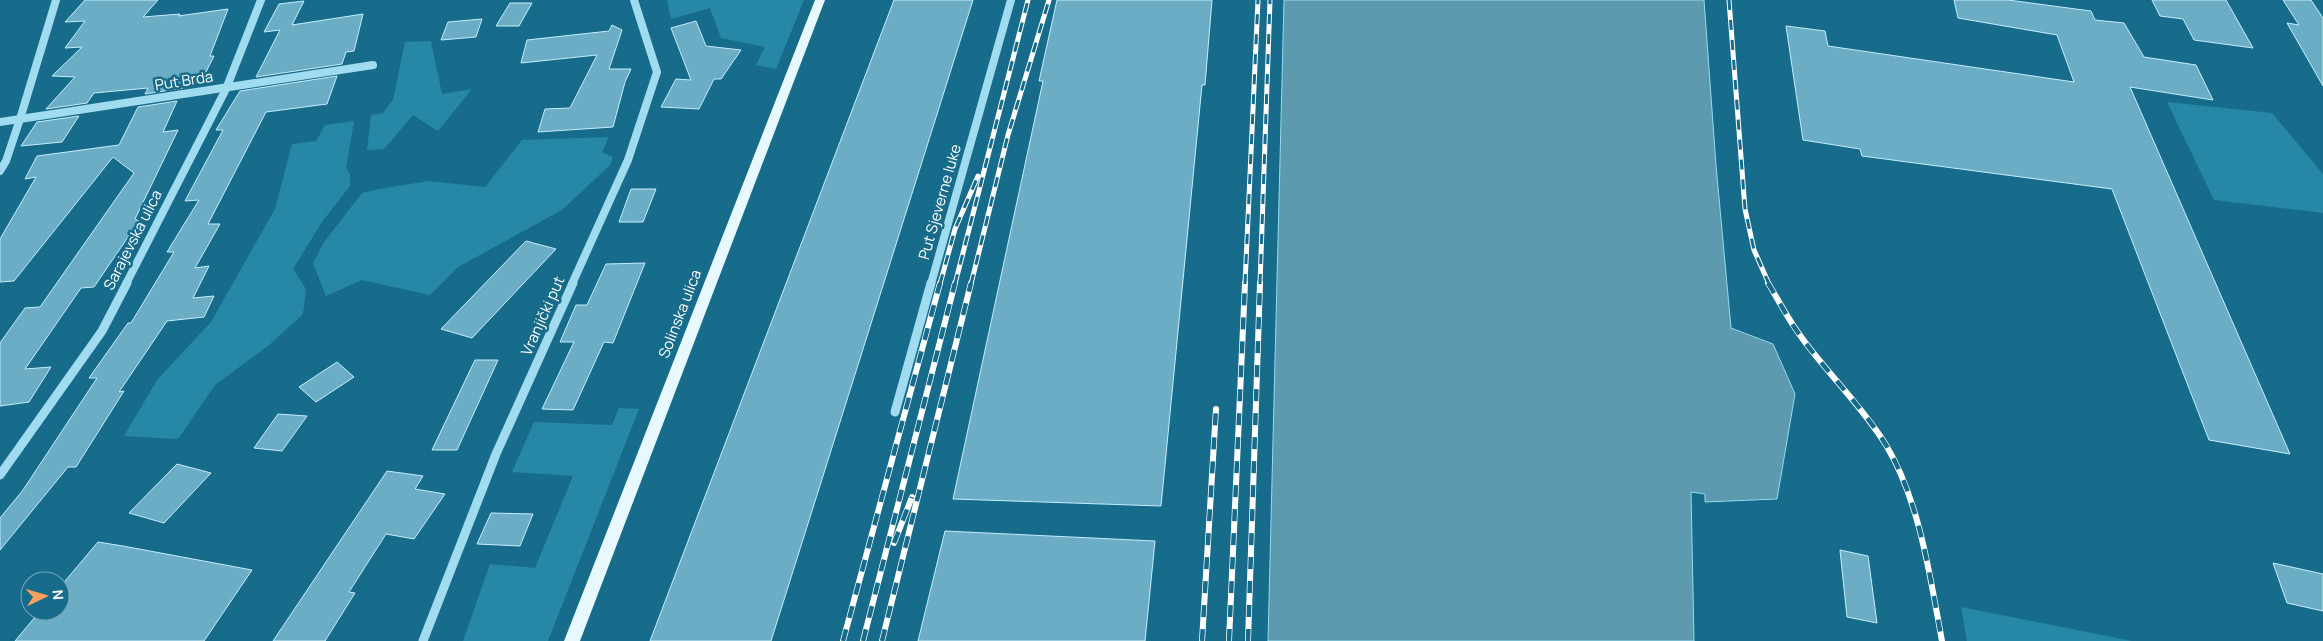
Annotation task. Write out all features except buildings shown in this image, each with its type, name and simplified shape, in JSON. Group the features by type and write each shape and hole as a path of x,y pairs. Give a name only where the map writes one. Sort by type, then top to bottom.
{"main road":[{"name":"Solinska ulica","path":"572,641 820,0"}],"street":[{"path":"0,171 6,161 20,119 56,0"},
{"name":"Sarajevska ulica","path":"0,475 102,331 226,89 261,0"},
{"name":"Vranjički put","path":"423,641 496,454 628,160 657,72 634,0"},
{"name":"Put Sjeverne luke","path":"894,412 1011,0"},
{"name":"Put Brda","path":"0,122 226,89 373,65"}],"shaded area":[{"path":"667,0 804,0 776,69 756,65 765,47 721,38 710,8 671,19"},
{"path":"1284,0 1704,0 1716,165 1731,328 1773,344 1795,394 1777,499 1705,502 1705,494 1691,492 1694,641 1268,641"},
{"path":"431,41 442,94 472,89 438,131 413,115 384,149 367,150 371,115 383,113 393,100 405,42"},
{"path":"2167,102 2272,113 2323,174 2323,213 2214,200"},
{"path":"354,121 346,168 350,174 350,186 322,222 293,269 306,289 303,314 268,346 215,385 178,439 124,436 157,380 211,322 275,209 292,144 316,141 325,125"},
{"path":"609,137 602,152 613,157 610,165 562,210 458,267 430,295 362,280 326,296 313,263 324,242 362,193 429,181 485,187 522,140"},
{"path":"619,408 639,409 548,641 463,641 490,564 535,568 573,476 512,472 534,422 612,425"},
{"path":"1961,607 2132,641 1967,641"}],"railway":[{"path":"955,284 1028,0"},
{"path":"971,284 1008,135 1049,0"},
{"path":"1245,284 1258,0"},
{"path":"1260,284 1270,0"},
{"path":"1729,0 1745,209 1754,250 1769,284"},
{"path":"940,284 955,229 978,176"},
{"path":"843,641 940,283"},
{"path":"863,641 955,283"},
{"path":"882,641 971,283"},
{"path":"1229,641 1245,283"},
{"path":"1248,641 1260,283"},
{"path":"1768,283 1797,331 1877,431 1898,467 1922,540 1942,641"},
{"path":"1202,641 1216,409"},
{"path":"894,543 912,497"}]}
